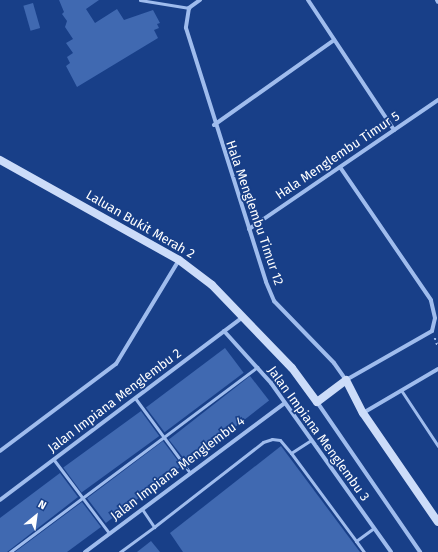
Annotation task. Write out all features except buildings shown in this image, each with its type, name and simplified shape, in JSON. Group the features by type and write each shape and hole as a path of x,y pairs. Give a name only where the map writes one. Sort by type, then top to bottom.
{"street":[{"path":"189,8 200,0"},
{"path":"308,0 394,130"},
{"name":"Hala Menglembu Timur 12","path":"189,8 186,28 214,125 274,301 334,363 346,380"},
{"path":"214,125 334,40"},
{"name":"Hala Menglembu Timur 5","path":"249,229 438,100"},
{"name":"Laluan Bukit Merah 2","path":"0,160 179,260 212,285 292,368 317,402"},
{"path":"340,167 431,300 435,318 432,331 346,380 317,402 420,552"},
{"path":"0,451 116,364 179,260"},
{"name":"Jalan Impiana Menglembu 2","path":"0,500 242,317"},
{"name":"Jalan Impiana Menglembu 3","path":"224,331 257,367 391,552"},
{"path":"364,413 400,390 438,370"},
{"path":"346,380 364,413 438,522"},
{"name":"Jalan Impiana Menglembu 4","path":"85,552 284,403"}],"lane":[{"path":"140,0 189,8"},
{"path":"10,552 83,499 257,367"},
{"path":"400,390 438,446"},
{"path":"135,398 190,473"},
{"path":"120,552 263,442 272,439 280,440 291,453 364,552"},
{"path":"291,453 311,440"},
{"path":"54,460 109,533"},
{"path":"142,509 154,527"},
{"path":"356,541 374,528"}],"path":[{"path":"432,331 438,347"}]}
